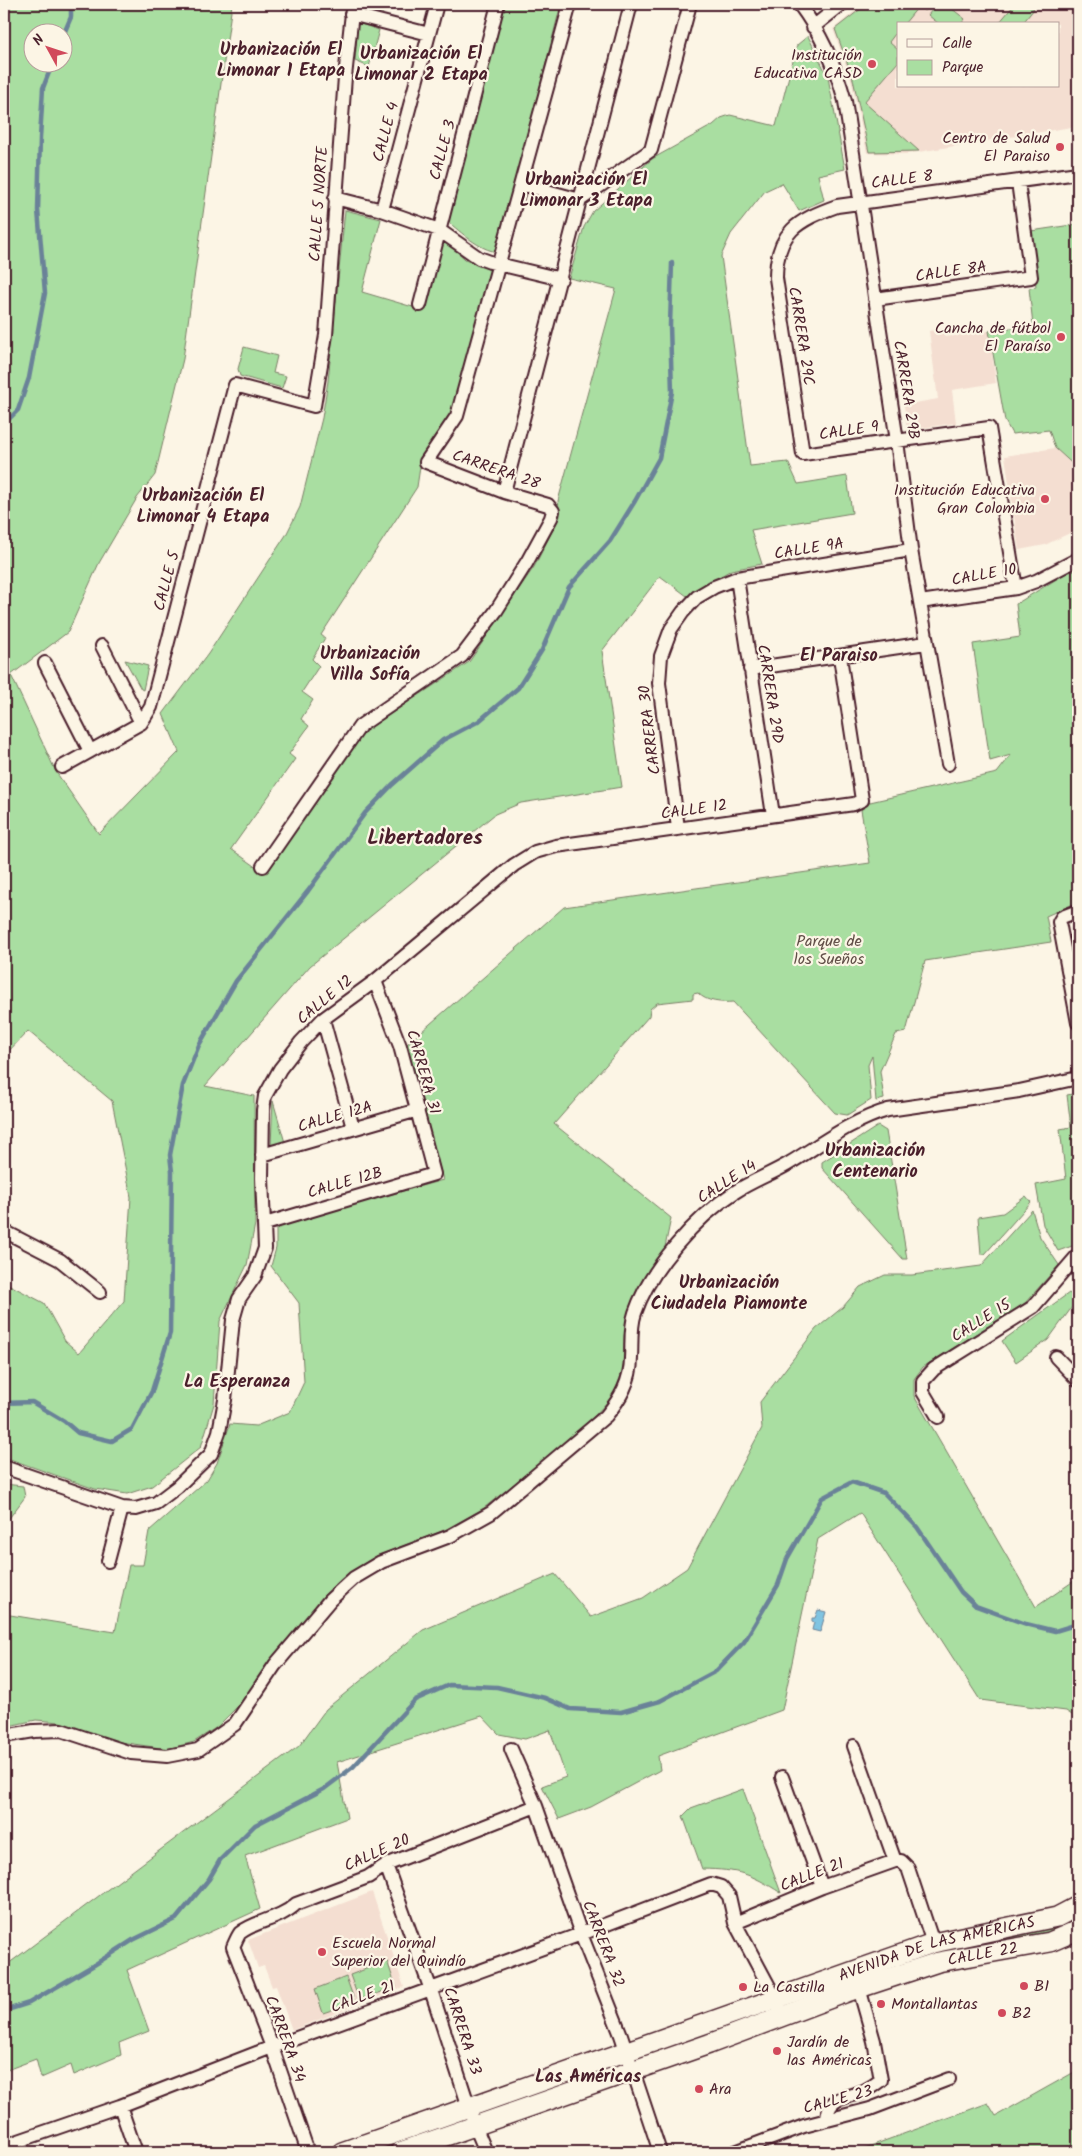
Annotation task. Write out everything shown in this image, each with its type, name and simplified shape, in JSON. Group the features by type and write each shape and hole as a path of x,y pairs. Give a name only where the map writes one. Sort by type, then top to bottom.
{"main road":[{"name":"AVENIDA DE LAS AMÉRICAS","path":"342,2152 473,2117 632,2071 783,2016 933,1943 1057,1917 1078,1906"},
{"name":"CALLE 22","path":"849,1984 938,1962 1050,1942 1078,1930"},
{"name":"AVENIDA DE LAS AMÉRICAS","path":"400,2152 473,2117 626,2051 776,1998 849,1984"}],"street":[{"name":"CALLE 4","path":"382,210 437,4"},
{"name":"CALLE 3","path":"420,305 498,4"},
{"path":"500,264 570,4"},
{"path":"504,492 561,279 631,4"},
{"path":"580,200 651,150 690,4"},
{"name":"CARRERA 29B","path":"799,4 839,78 845,101 897,441 911,550 948,764"},
{"path":"813,27 842,4"},
{"path":"352,9 429,34"},
{"name":"CALLE 5 NORTE","path":"235,385 314,406 326,335 335,198 352,9"},
{"name":"CALLE 8","path":"794,227 804,219 837,206 1078,173"},
{"name":"CALLE 8A","path":"875,298 1031,277 1018,182"},
{"path":"521,184 580,200"},
{"path":"335,198 382,210 439,230 479,258 561,279"},
{"name":"CARRERA 29C","path":"794,227 779,249 776,263 776,278 803,454"},
{"name":"CARRERA 28","path":"263,866 360,726 462,656 496,611 527,562 553,511 548,505 504,492 426,462 457,416 500,264"},
{"name":"CALLE 5","path":"141,723 151,707 235,385"},
{"name":"CALLE 9","path":"803,454 990,428 1016,588"},
{"name":"CALLE 9A","path":"714,587 737,578 911,550"},
{"name":"CALLE 10","path":"920,602 1016,588 1036,581 1078,559"},
{"name":"CARRERA 29D","path":"737,578 773,815"},
{"name":"CARRERA 30","path":"678,828 659,683 661,656 671,629 683,612 697,598 714,587"},
{"path":"750,669 926,643"},
{"path":"62,766 141,723 102,646"},
{"name":"CALLE 12","path":"4,1467 122,1508 136,1509 156,1503 177,1487 211,1454 219,1432 225,1400 233,1320 239,1299 255,1276 265,1248 262,1123 265,1096 280,1069 301,1042 323,1020 375,981 514,866 535,852 556,846 854,804 862,800 840,656"},
{"path":"44,663 90,751"},
{"path":"1078,911 1062,917 1059,922 1078,1023"},
{"name":"CARRERA 31","path":"375,981 400,1046 434,1174"},
{"path":"323,1020 353,1128"},
{"name":"CALLE 14","path":"4,1736 34,1731 61,1730 131,1753 167,1756 198,1750 235,1724 281,1658 330,1600 354,1578 380,1562 458,1532 491,1513 606,1416 620,1400 628,1382 634,1314 644,1291 669,1254 706,1213 736,1192 874,1114 888,1110 1019,1091 1078,1078"},
{"name":"CALLE 12A","path":"262,1156 418,1110"},
{"name":"CALLE 12B","path":"265,1224 434,1174"},
{"path":"4,1231 60,1260 100,1292"},
{"name":"CALLE 15","path":"938,1417 923,1392 923,1381 942,1364 1033,1307 1078,1255"},
{"path":"1056,1357 1078,1380"},
{"path":"108,1561 122,1508"},
{"path":"854,1746 898,1861 908,1868 933,1943"},
{"name":"CARRERA 32","path":"511,1749 536,1806 581,1934 626,2051 660,2152"},
{"path":"782,1777 822,1887"},
{"name":"CALLE 20","path":"237,1938 246,1930 287,1912 296,1904 368,1877 386,1865 536,1806"},
{"name":"CALLE 21","path":"4,2146 120,2106 272,2047 431,1990 711,1884 720,1887 729,1896 735,1923 822,1887 898,1861"},
{"name":"CARRERA 33","path":"386,1865 486,2152"},
{"path":"735,1923 776,1998 783,2016"},
{"name":"CARRERA 34","path":"237,1938 233,1947 272,2047 308,2152"},
{"path":"827,2120 827,2111 832,2104 842,2097 866,2090 882,2080 874,2041 849,1984"},
{"name":"CALLE 23","path":"735,2152 804,2126 870,2109 950,2079"},
{"path":"120,2106 136,2152"}],"shaded area":[{"name":"Institución Educativa CASD","path":"864,4 1078,4 1078,126 906,154 867,153 851,79 833,29"},
{"path":"943,329 945,337 989,331 996,383 952,390 956,423 907,430 904,405 938,399 929,331"},
{"name":"Institución Educativa Gran Colombia","path":"1055,448 1078,469 1078,529 1045,545 1019,550 1005,456"},
{"name":"Escuela Normal Superior del Quindío","path":"372,1892 404,1987 292,2030 276,1986 272,1987 264,1966 258,1968 248,1940"}],"green space":[{"path":"4,4 232,4 183,359 155,475 137,498 99,563 68,632 11,675 56,772 99,834 179,752 163,714 208,654 286,535 300,507 322,418 328,381 345,210 381,219 362,292 423,310 443,238 465,259 493,270 451,413 440,435 428,448 420,467 417,487 321,635 325,638 312,659 319,666 302,692 313,700 301,719 309,726 289,754 295,759 231,849 265,873 365,731 469,662 534,567 560,516 558,501 616,289 569,278 584,227 593,211 652,159 713,125 721,118 730,115 776,126 797,45 808,36 828,77 845,169 818,175 824,200 799,211 782,183 765,191 731,234 721,256 750,466 788,462 798,484 847,476 852,513 751,530 762,564 731,570 687,596 660,576 602,651 622,787 521,803 495,814 310,966 205,1086 254,1096 255,1224 247,1265 220,1321 214,1404 201,1447 152,1486 127,1494 95,1489 4,1457 4,1282 44,1303 65,1341 79,1353 124,1301 131,1197 112,1101 28,1031 4,1056"},
{"path":"362,4 386,4 383,13 361,7"},
{"path":"505,4 561,4 498,252 491,251 477,244 447,221"},
{"path":"867,4 931,4 925,11 918,7 906,22 897,22 897,31 889,42 897,49 897,63 864,102 919,151 869,152 853,79 835,29"},
{"path":"937,4 946,4 965,19 963,22 937,22 928,15"},
{"path":"1015,4 1028,4 1034,9 1024,22 1000,22"},
{"path":"358,23 379,30 369,67 355,61"},
{"path":"1078,224 1078,469 1055,448 1049,430 1012,434 1005,421 989,331 1033,325 1029,288 1036,287 1031,231"},
{"path":"244,347 277,356 273,373 286,376 282,388 240,376 238,369"},
{"name":"Parque de los Sueños","path":"1078,569 1078,902 1046,916 1051,942 925,961 906,1032 896,1034 880,1071 884,1099 876,1101 872,1056 868,1065 871,1100 847,1115 835,1113 733,1002 710,1000 698,993 693,994 693,999 657,1003 650,1009 649,1016 554,1124 671,1218 664,1252 629,1313 624,1336 623,1370 613,1396 581,1430 484,1508 445,1530 374,1557 346,1575 322,1597 239,1705 217,1727 194,1742 167,1749 100,1739 60,1722 36,1720 4,1727 4,1614 115,1632 129,1565 143,1565 149,1531 207,1480 217,1463 230,1424 256,1426 290,1412 304,1382 299,1303 271,1266 276,1248 276,1226 443,1180 406,1045 564,907 870,863 861,810 870,802 997,773 1011,755 990,761 973,644 1020,637 1016,604 1068,572"},
{"path":"125,660 148,666 143,690 141,689"},
{"path":"1078,1093 1078,1244 1058,1251 1043,1225 1036,1185 1066,1179 1060,1129 1071,1127 1067,1095"},
{"path":"273,1101 286,1146 271,1145"},
{"path":"878,1126 886,1131 907,1259 903,1259 822,1168 822,1162"},
{"path":"1026,1196 1031,1202 985,1254 981,1254 978,1217 1003,1213"},
{"path":"1032,1210 1040,1237 1059,1265 1025,1303 923,1367 914,1379 914,1396 1036,1607 1078,1578 1078,1719 1066,1711 980,1700 860,1513 818,1539 782,1710 658,1756 660,1770 591,1807 559,1819 542,1786 566,1777 550,1730 525,1739 499,1734 482,1716 337,1762 347,1818 245,1856 260,1909 127,1970 149,2031 119,2043 121,2055 74,2075 71,2065 41,2078 36,2059 4,2071 4,1967 299,1746 326,1709 423,1630 555,1574 591,1617 643,1598 687,1568 762,1428 760,1402 816,1329 843,1307 860,1287 885,1275 912,1275 981,1266"},
{"path":"1069,1293 1078,1299 1048,1340 1016,1362 1002,1341"},
{"path":"4,1484 23,1486 25,1497 4,1525"},
{"path":"743,1789 781,1893 761,1881 744,1874 726,1870 702,1869 683,1816 691,1808"},
{"path":"1078,1913 1078,1918 1049,1934 857,1981 928,1954"},
{"path":"387,1961 396,1987 359,2000 350,1975"},
{"path":"346,1977 355,2002 323,2013 315,1989"},
{"path":"770,2009 772,2013 633,2062 632,2058"},
{"path":"610,2069 611,2073 498,2110 496,2103"},
{"path":"1078,2070 1078,2152 854,2152 988,2103 996,2116"},
{"path":"454,2119 457,2128 389,2152 362,2152"}],"water":[{"path":"818,1610 826,1612 820,1632 812,1630 814,1622 812,1618 815,1618"}],"waterway":[{"path":"69,22 71,17 71,4"},
{"path":"4,424 18,410 29,378 45,293 38,210 43,88 49,72"},
{"path":"4,1403 32,1402 64,1421 78,1433 112,1441 132,1429 152,1391 170,1333 172,1172 170,1155 183,1085 199,1045 236,981 308,891 365,813 392,785 443,740 479,721 518,688 542,650 569,587 610,541 635,501 659,458 672,392 670,325 672,263"},
{"path":"4,2011 29,2003 133,1940 176,1919 209,1879 220,1860 255,1825 324,1789 353,1767 415,1700 449,1685 497,1687 545,1698 570,1709 621,1712 660,1701 716,1671 744,1642 778,1585 787,1559 822,1498 852,1482 884,1493 917,1527 961,1592 976,1606 1026,1624 1055,1631 1078,1624"}],"place":[{"name":"Institución Educativa CASD","path":"872,64"},
{"name":"Centro de Salud El Paraiso","path":"1060,147"},
{"name":"Cancha de fútbol El Paraíso","path":"1061,337"},
{"name":"Institución Educativa Gran Colombia","path":"1045,499"},
{"name":"Escuela Normal Superior del Quindío","path":"322,1952"},
{"name":"B1","path":"1024,1986"},
{"name":"La Castilla","path":"743,1987"},
{"name":"Montallantas","path":"881,2004"},
{"name":"B2","path":"1002,2013"},
{"name":"Jardín de las Américas","path":"777,2051"},
{"name":"Ara","path":"699,2089"}],"district":[{"name":"Urbanización El Limonar 1 Etapa","path":"281,60"},
{"name":"Urbanización El Limonar 2 Etapa","path":"421,64"},
{"name":"Urbanización El Limonar 3 Etapa","path":"586,190"},
{"name":"Urbanización El Limonar 4 Etapa","path":"203,506"},
{"name":"El Paraiso","path":"839,656"},
{"name":"Urbanización Villa Sofía","path":"370,664"},
{"name":"Libertadores","path":"425,838"},
{"name":"Urbanización Centenario","path":"875,1161"},
{"name":"Urbanización Ciudadela Piamonte","path":"729,1294"},
{"name":"La Esperanza","path":"237,1382"},
{"name":"Las Américas","path":"588,2077"}]}
